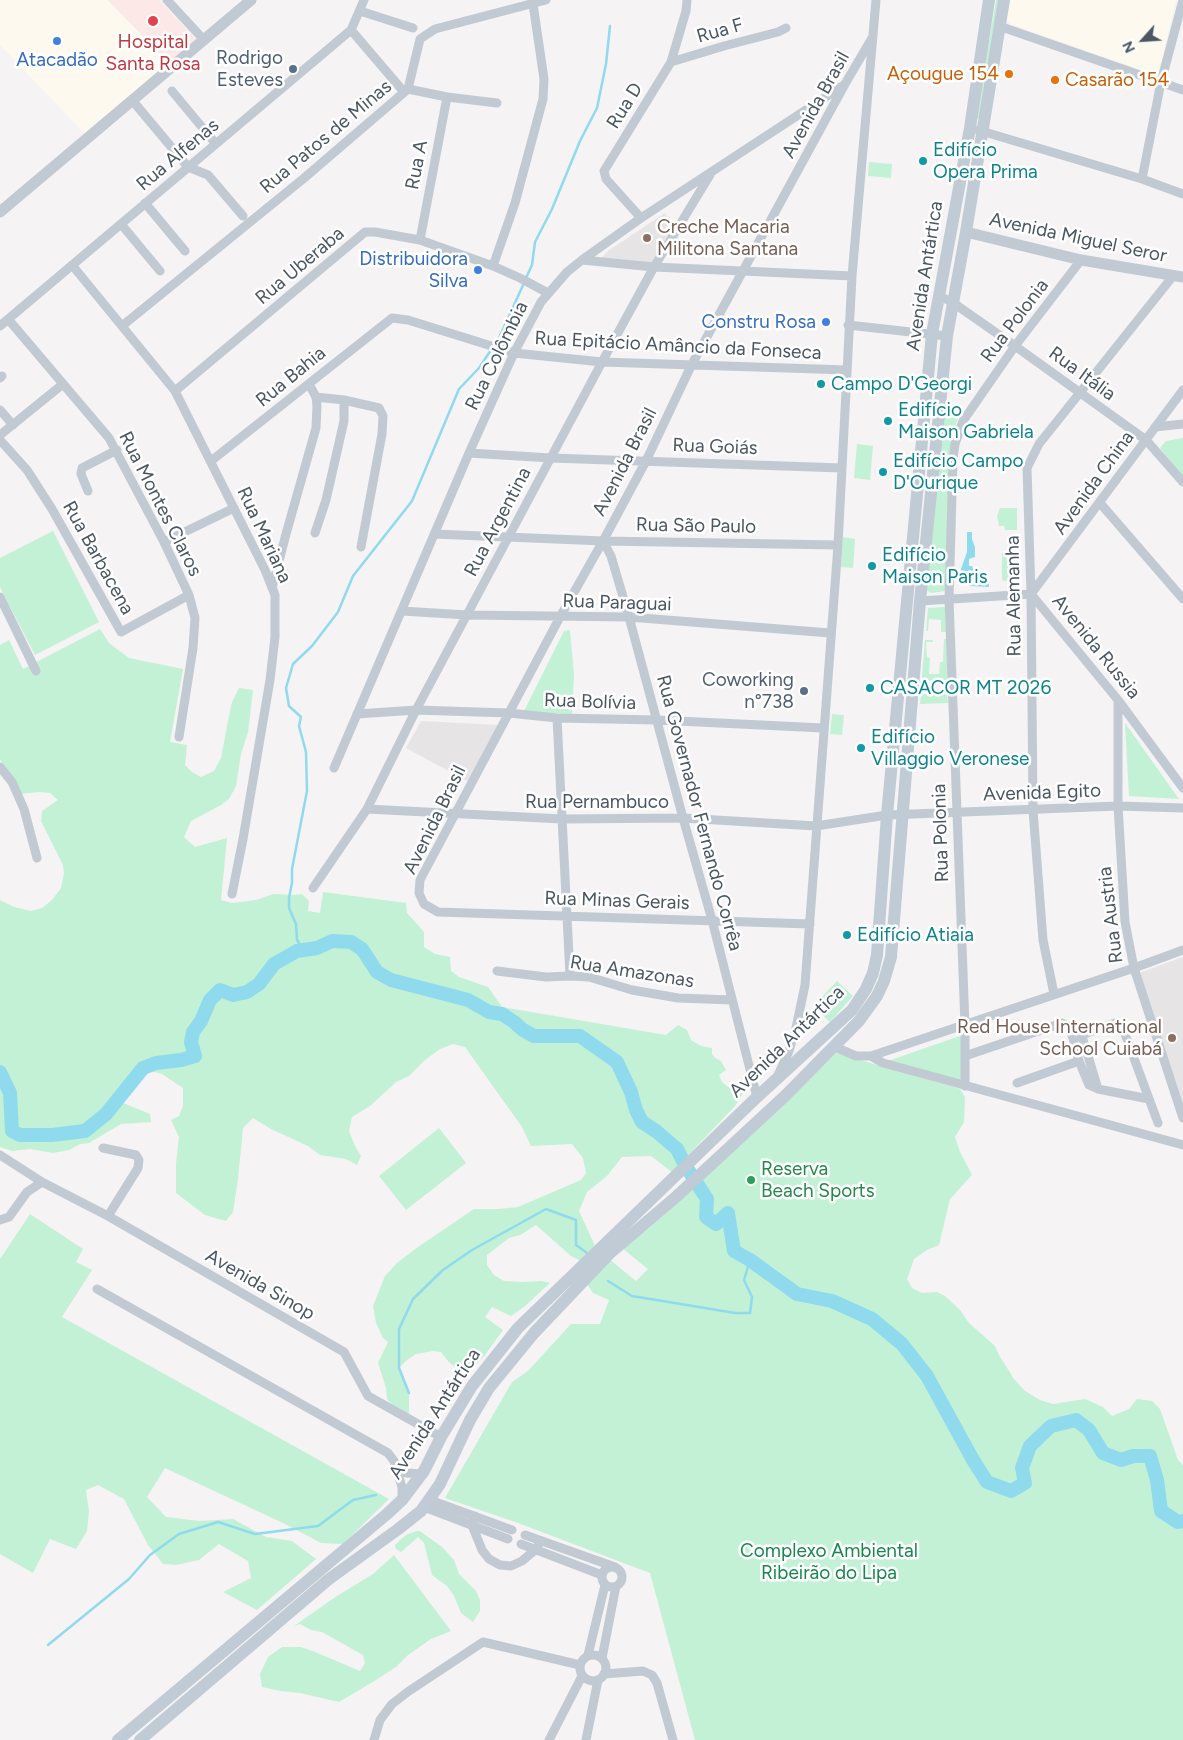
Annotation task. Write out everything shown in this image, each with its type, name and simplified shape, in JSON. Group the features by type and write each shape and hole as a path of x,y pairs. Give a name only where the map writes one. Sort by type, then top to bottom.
{"main road":[{"name":"Avenida Antártica","path":"140,1740 329,1579 410,1520 429,1500 440,1484 470,1420 489,1388 509,1362 609,1254 786,1096 835,1047 869,1010 878,996 891,957 920,601 947,336 966,232 989,0"},
{"name":"Avenida Antártica","path":"118,1740 366,1533 402,1500 431,1461 442,1437 472,1386 518,1328 757,1097 852,1010 866,989 873,973 877,955 887,815 932,334 1004,0"},
{"path":"902,656 916,658"},
{"path":"821,1037 835,1047"},
{"path":"422,1474 428,1471 432,1476 429,1500"},
{"path":"402,1500 399,1516 402,1519 410,1520"}],"street":[{"path":"167,0 204,40"},
{"path":"0,212 252,0"},
{"name":"Rua Alfenas","path":"0,326 351,30 364,0"},
{"name":"Rua Patos de Minas","path":"122,326 303,179 406,91 420,39 435,29 546,0"},
{"name":"Rua D","path":"641,218 606,179 604,171 671,62 686,11 687,0"},
{"path":"775,1081 788,1051 805,985 838,545 848,325 876,0"},
{"path":"1142,179 1161,82 1183,0"},
{"path":"493,266 515,203 542,99 544,79 532,4"},
{"path":"360,11 413,28"},
{"path":"999,26 1183,90"},
{"path":"351,30 406,91 497,103"},
{"name":"Rua F","path":"671,62 782,30"},
{"name":"Avenida Brasil","path":"424,904 419,893 420,880 454,814 646,461 691,366 742,270 872,38"},
{"name":"Rua Colômbia","path":"334,768 468,453 514,354 541,302 567,272 582,260 641,218 845,84"},
{"path":"172,91 216,144"},
{"name":"Rua A","path":"420,240 447,97"},
{"path":"132,100 188,168 208,175 243,216"},
{"path":"976,129 1142,179 1183,194"},
{"name":"Rua Argentina","path":"313,888 367,809 416,710 602,362 654,268 712,171"},
{"path":"145,203 185,251"},
{"path":"121,224 160,271"},
{"name":"Rua Uberaba","path":"176,391 365,232 420,240 493,266 548,293"},
{"name":"Avenida Miguel Seror","path":"966,232 1081,260 1178,277"},
{"path":"582,260 654,268 742,270 852,276"},
{"name":"Rua Polonia","path":"965,1025 949,599 955,444 963,421 1015,346 1081,260"},
{"name":"Rua Mariana","path":"72,265 176,391 265,570 275,595 275,637 270,680 232,894"},
{"name":"Rua Alemanha","path":"1054,994 1043,940 1033,810 1031,594 1027,468 1039,444 1178,277"},
{"name":"Rua Itália","path":"939,296 952,302 1146,440 1183,482"},
{"name":"Rua Montes Claros","path":"8,318 105,432 117,450 189,595 195,618 193,648 179,737"},
{"name":"Rua Epitácio Amâncio da Fonseca","path":"392,318 408,320 514,354 602,362 847,370"},
{"name":"Rua Bahia","path":"211,461 392,318"},
{"path":"848,325 947,336"},
{"path":"0,435 64,384"},
{"path":"272,588 316,428 316,397 310,384"},
{"name":"Avenida China","path":"1031,594 1183,390"},
{"path":"316,397 344,400 379,408 383,416 361,547"},
{"path":"315,533 326,500 344,421 344,400"},
{"path":"0,410 13,425"},
{"path":"1155,427 1183,424"},
{"name":"Rua Barbacena","path":"0,440 27,470 47,501 121,632 189,595"},
{"path":"88,491 81,474 82,468 117,450"},
{"name":"Rua Goiás","path":"468,453 551,458 842,468"},
{"path":"1100,503 1183,599"},
{"path":"164,542 234,508"},
{"name":"Rua São Paulo","path":"434,534 603,541 838,545"},
{"name":"Rua Governador Fernando Corrêa","path":"603,541 611,556 629,617 712,920 757,1097"},
{"name":"Avenida Russia","path":"920,601 1031,594 1118,700 1183,788"},
{"path":"0,597 36,671"},
{"name":"Rua Paraguai","path":"402,611 467,615 629,617 830,633"},
{"name":"Rua Austria","path":"1118,700 1118,806 1125,922 1134,968 1183,1118"},
{"name":"Rua Bolívia","path":"357,714 416,710 508,713 557,718 657,720 823,728"},
{"path":"557,718 570,976"},
{"path":"0,767 12,782 24,808 37,858"},
{"name":"Avenida Egito","path":"887,815 1118,806 1183,808"},
{"name":"Rua Pernambuco","path":"367,809 562,819 683,818 816,826 887,815"},
{"name":"Rua Minas Gerais","path":"424,904 438,912 810,924"},
{"path":"835,1047 856,1056 871,1056 1183,950"},
{"name":"Rua Amazonas","path":"497,971 546,977 570,976 589,978 632,990 678,998 732,1000"},
{"path":"1077,1037 1118,1022 1121,1025 1158,1123"},
{"path":"965,1056 1062,1023 1068,1026 1077,1037 1098,1089"},
{"path":"965,1025 965,1086"},
{"path":"1077,1037 1079,1061 1089,1085 1098,1089 1149,1098"},
{"path":"871,1056 883,1063 1183,1145"},
{"path":"1017,1083 1079,1061"},
{"path":"103,1148 136,1154 138,1160 138,1168 108,1216"},
{"name":"Avenida Sinop","path":"0,1155 42,1182 108,1216 344,1352 368,1396 442,1437"},
{"path":"0,1220 9,1217 28,1192 42,1182"},
{"path":"97,1289 388,1454 394,1461 402,1488 402,1500"},
{"path":"395,1468 407,1473 422,1474"},
{"path":"429,1500 506,1538 509,1529 474,1521"},
{"path":"474,1521 485,1556 500,1565 511,1566 516,1564 536,1550 541,1541"},
{"path":"602,1658 616,1586 620,1583 622,1576 619,1570 527,1535 524,1545 604,1580 611,1587 616,1586"},
{"path":"588,1656 604,1580 608,1568 615,1568"},
{"path":"374,1740 380,1720 392,1704 483,1642 580,1665"},
{"path":"549,1740 582,1676 580,1665 584,1658 597,1655 602,1658 606,1666 601,1677 586,1740"},
{"path":"582,1676 590,1680 643,1671 652,1675 657,1683 673,1740"}],"shaded area":[{"path":"0,0 107,0 170,64 85,134 0,45"},
{"name":"Hospital Santa Rosa","path":"108,0 159,0 198,42 170,64"},
{"path":"1008,0 1176,0 1158,76 1011,24 1006,17"},
{"name":"Creche Macaria Militona Santana","path":"665,213 673,226 653,263 601,259 608,251"},
{"path":"421,721 498,725 469,782 406,748"},
{"name":"Red House International School Cuiabá","path":"1183,957 1183,1103 1139,973"}],"green space":[{"path":"996,0 1002,0 980,119 976,118"},
{"path":"869,162 892,164 891,178 868,176"},
{"path":"944,414 958,417 952,442 946,588 945,591 931,593 926,590"},
{"path":"1183,438 1183,477 1160,448 1166,441"},
{"path":"857,444 873,446 870,480 854,478"},
{"path":"1000,508 1017,508 1017,530 1005,530 1004,526 999,526 997,516"},
{"path":"53,531 99,622 35,655 0,587 0,558"},
{"path":"843,537 855,539 853,568 841,567"},
{"path":"1002,553 1017,553 1018,579 1002,580"},
{"path":"944,607 946,632 941,632 941,620 929,619 928,631 926,631 928,608"},
{"path":"100,629 109,643 129,658 183,669 170,742 187,745 185,765 201,777 214,771 221,758 232,702 239,688 253,690 248,732 241,754 236,786 229,799 191,821 184,837 195,847 227,838 221,900 232,903 256,900 273,894 302,894 309,901 308,911 320,913 323,892 406,903 407,913 424,932 424,947 435,954 450,957 451,971 459,977 488,987 502,1007 666,1035 678,1025 687,1030 691,1040 701,1046 712,1048 712,1054 721,1061 726,1070 719,1075 722,1082 728,1087 743,1093 735,1106 672,1172 651,1156 622,1157 607,1176 587,1192 579,1211 596,1248 581,1261 571,1256 536,1225 520,1235 509,1238 487,1255 487,1265 494,1275 504,1281 542,1281 550,1283 511,1316 492,1307 485,1317 503,1330 473,1368 465,1371 456,1368 441,1352 433,1351 416,1354 407,1360 399,1368 409,1393 409,1417 398,1411 387,1399 386,1388 378,1363 388,1342 383,1338 376,1323 373,1306 385,1276 397,1263 418,1247 474,1209 518,1207 581,1180 586,1173 583,1158 572,1144 531,1146 522,1127 465,1047 453,1044 440,1049 425,1060 409,1076 396,1082 370,1106 352,1117 349,1131 361,1156 357,1165 346,1159 320,1155 308,1146 271,1129 253,1118 243,1128 233,1212 226,1221 205,1215 176,1193 176,1164 179,1137 171,1120 179,1116 183,1106 183,1088 162,1074 143,1069 116,1100 150,1114 151,1122 121,1124 89,1143 53,1153 30,1149 12,1151 0,1147 0,900 14,907 31,911 42,908 52,900 61,888 64,873 63,865 41,821 42,811 58,800 50,793 19,794 0,759 0,645 9,640 23,669"},
{"path":"570,630 574,675 572,714 523,713 564,631"},
{"path":"944,639 947,639 948,689 944,689 944,681 925,680 924,688 921,688 925,640 933,640 933,642 926,642 927,657 930,658 929,674 939,674 940,662 943,662"},
{"path":"947,694 948,703 920,704 921,695"},
{"path":"832,714 844,715 842,735 830,734"},
{"path":"1125,723 1179,799 1129,796"},
{"path":"837,981 853,996 830,1022 813,1006"},
{"path":"960,1036 963,1039 962,1081 888,1061"},
{"name":"Complexo Ambiental Ribeirão do Lipa","path":"836,1053 960,1089 965,1097 964,1122 955,1137 960,1152 972,1175 950,1199 939,1245 927,1250 914,1259 907,1279 912,1288 922,1293 937,1292 945,1296 960,1310 969,1323 995,1346 1014,1379 1025,1391 1040,1400 1053,1404 1085,1399 1103,1407 1112,1416 1129,1409 1137,1399 1152,1401 1160,1409 1178,1460 1183,1465 1183,1740 695,1740 650,1573 518,1523 445,1498 512,1382 528,1371 571,1324 600,1324 609,1300 593,1293 585,1281 609,1259 636,1281 648,1269 622,1248 781,1108"},
{"path":"439,1128 466,1163 406,1210 379,1176"},
{"path":"30,1214 83,1249 76,1262 92,1270 62,1317 389,1499 343,1544 321,1543 285,1524 165,1468 147,1497 166,1517 199,1521 233,1519 266,1537 292,1541 316,1559 257,1610 223,1592 251,1578 248,1561 219,1544 199,1560 176,1565 163,1564 148,1545 124,1499 98,1485 86,1490 89,1511 87,1531 76,1549 50,1539 33,1573 0,1554 0,1259"},
{"path":"416,1531 420,1531 442,1547 454,1560 459,1574 476,1591 480,1600 480,1611 473,1622 461,1613 454,1596 447,1586 432,1575 424,1543 418,1537 401,1552 396,1549 395,1545 400,1540"},
{"path":"394,1555 451,1631 431,1639 408,1655 396,1667 339,1702 262,1687 260,1674 268,1657 282,1647 301,1647 360,1671 365,1663 363,1655 322,1632 311,1630 300,1624 294,1626 373,1574"}],"water":[{"path":"967,532 972,532 975,547 975,557 969,559 969,566 972,566 976,576 974,583 989,584 989,587 970,586 962,578 961,569 967,552"}],"waterway":[{"path":"526,278 532,265 535,242 552,209 580,141 597,108 606,64 610,26"},
{"path":"304,950 297,940 296,924 289,908 292,869 307,791 306,752 299,726 301,717 289,706 286,688 293,664 312,646 338,612 353,576 412,501 459,389 479,368 499,338 524,283"},
{"path":"0,1072 10,1093 12,1131 20,1135 52,1135 85,1131 106,1114 143,1068 156,1063 195,1056 191,1042 193,1032 201,1021 210,1000 220,990 233,995 247,992 259,984 274,964 297,951 317,948 332,941 351,942 362,949 377,972 391,980 468,1000 489,1012 502,1014 534,1036 580,1036 617,1062 642,1122 677,1149 707,1199 706,1217 716,1224 728,1213 734,1251 750,1260 797,1294 832,1301 872,1319 902,1344 927,1376 987,1482 1011,1491 1025,1483 1022,1468 1030,1446 1051,1426 1076,1420 1089,1430 1103,1453 1121,1460 1133,1456 1150,1456 1157,1480 1161,1511 1178,1522 1183,1521"},
{"path":"409,1393 399,1368 399,1329 413,1299 443,1270 472,1250 546,1209 576,1220 576,1245 587,1253"},
{"path":"608,1281 632,1296 735,1313 750,1313 752,1297 744,1280 750,1260"},
{"path":"48,1645 129,1579 150,1555 179,1534 218,1522 255,1534 318,1526 353,1500 376,1495"}],"place":[{"name":"Hospital Santa Rosa","path":"153,21"},
{"name":"Atacadão","path":"57,41"},
{"name":"Rodrigo Esteves","path":"293,69"},
{"name":"Açougue 154","path":"1009,74"},
{"name":"Casarão 154","path":"1055,80"},
{"name":"Edifício Opera Prima","path":"923,161"},
{"name":"Creche Macaria Militona Santana","path":"647,238"},
{"name":"Distribuidora Silva","path":"478,270"},
{"name":"Constru Rosa","path":"826,322"},
{"name":"Campo D'Georgi","path":"821,384"},
{"name":"Edifício Maison Gabriela","path":"888,421"},
{"name":"Edifício Campo D'Ourique","path":"883,472"},
{"name":"Edifício Maison Paris","path":"872,566"},
{"name":"CASACOR MT 2026","path":"870,688"},
{"name":"Coworking n°738","path":"804,691"},
{"name":"Edifício Villaggio Veronese","path":"861,748"},
{"name":"Edifício Atiaia","path":"847,935"},
{"name":"Red House International School Cuiabá","path":"1172,1038"},
{"name":"Reserva Beach Sports","path":"751,1180"}]}
